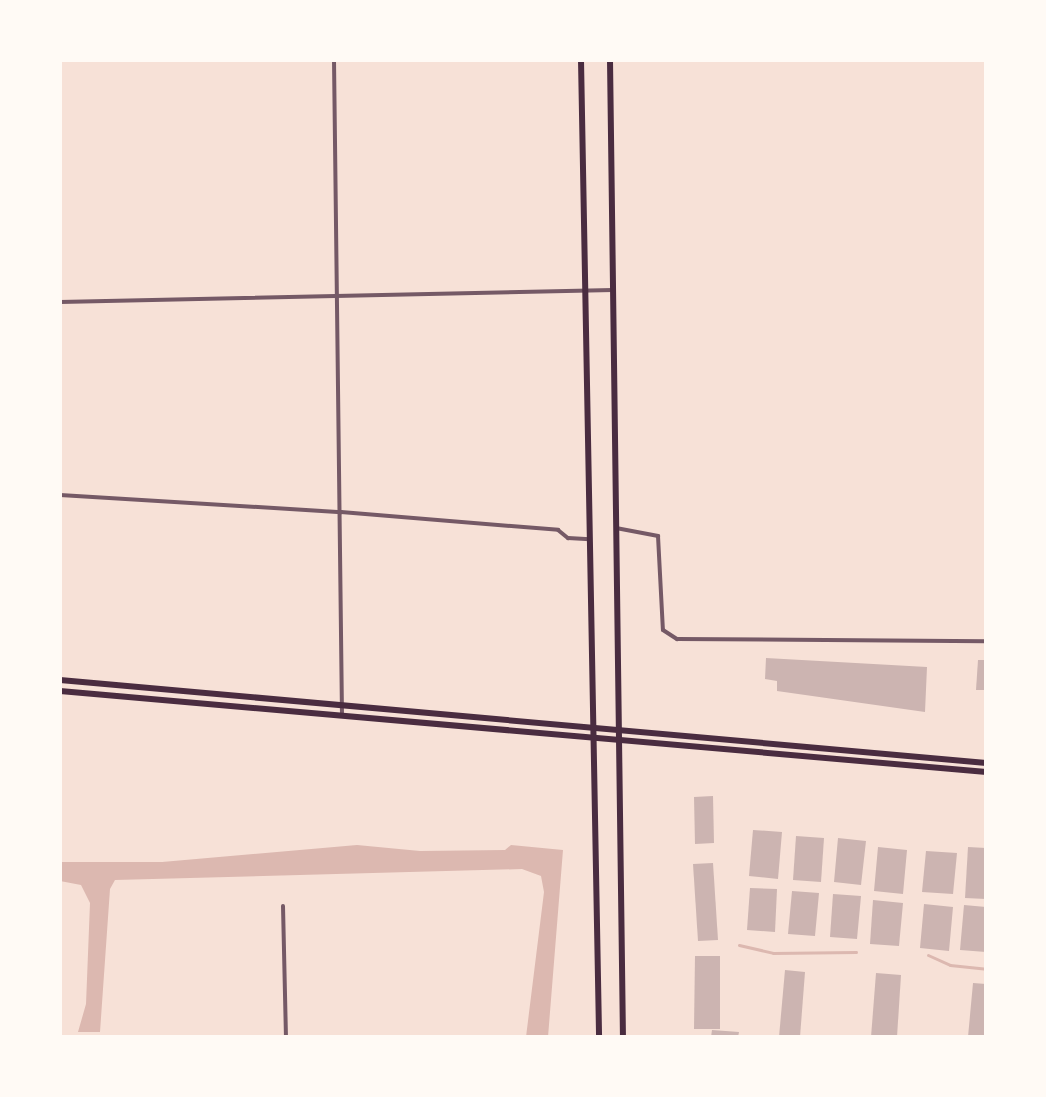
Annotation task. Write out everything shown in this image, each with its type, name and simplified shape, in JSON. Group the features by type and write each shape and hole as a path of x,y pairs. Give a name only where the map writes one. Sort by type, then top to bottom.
{"main road":[{"path":"581,60 599,1037"},
{"path":"610,60 615,290 616,741 623,1037"},
{"path":"60,680 986,763"},
{"path":"60,691 592,740 986,772"}],"street":[{"path":"334,60 342,716"},
{"path":"60,302 615,290"},
{"path":"60,495 341,512 558,530 568,538 592,539"},
{"path":"616,528 658,536 663,630 677,639 986,641"},
{"path":"283,906 286,1037"}],"shaded area":[{"path":"357,845 420,851 505,850 511,845 563,850 548,1037 526,1037 544,892 541,876 522,869 115,880 110,889 100,1032 78,1032 86,1004 90,903 81,885 60,881 60,862 162,862"}],"building":[{"path":"766,658 927,667 925,712 777,691 777,681 765,679"},
{"path":"978,660 986,660 986,690 976,690"},
{"path":"713,796 714,843 695,844 694,797"},
{"path":"753,830 782,832 778,879 749,876"},
{"path":"796,836 824,838 821,882 793,880"},
{"path":"838,838 866,841 861,885 834,882"},
{"path":"878,847 907,850 903,894 874,891"},
{"path":"968,847 986,848 986,899 965,898"},
{"path":"926,851 957,853 953,894 922,892"},
{"path":"713,863 718,940 698,941 693,864"},
{"path":"750,888 777,889 775,932 747,930"},
{"path":"792,891 819,893 815,936 788,934"},
{"path":"833,894 861,896 857,939 830,937"},
{"path":"873,900 903,903 899,946 870,944"},
{"path":"924,904 953,907 949,951 920,948"},
{"path":"964,905 986,907 986,952 960,950"},
{"path":"695,956 720,956 720,1029 694,1029"},
{"path":"785,970 805,972 800,1037 779,1037"},
{"path":"876,973 901,975 897,1037 871,1037"},
{"path":"973,983 986,984 986,1037 968,1037"},
{"path":"712,1030 739,1032 738,1037 711,1037"}],"waterway":[{"path":"739,945 773,953 856,952"},
{"path":"928,955 950,965 986,969"}]}
